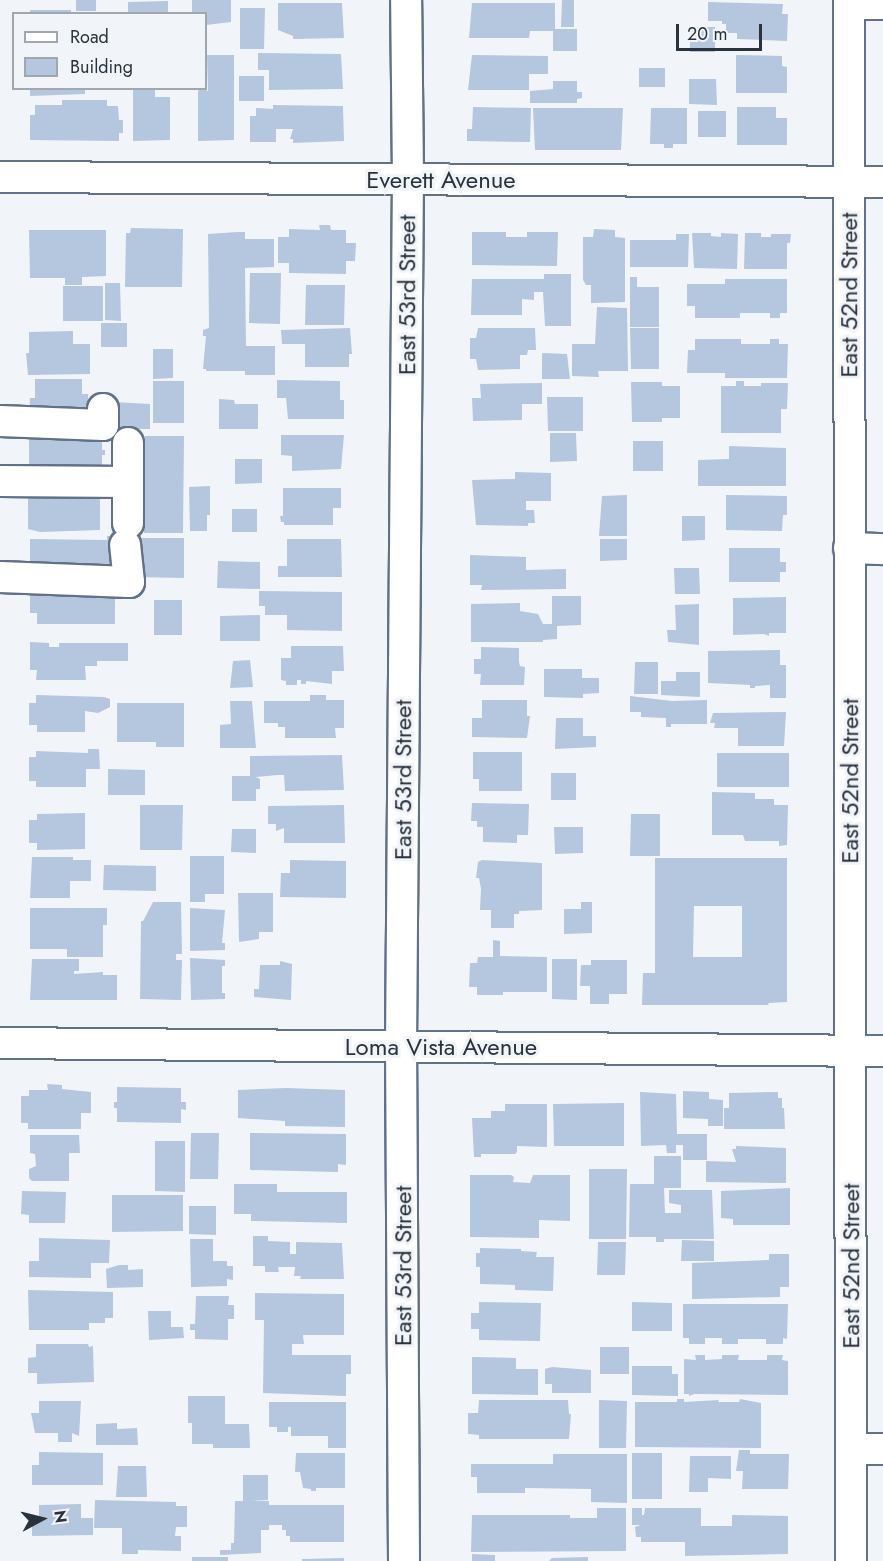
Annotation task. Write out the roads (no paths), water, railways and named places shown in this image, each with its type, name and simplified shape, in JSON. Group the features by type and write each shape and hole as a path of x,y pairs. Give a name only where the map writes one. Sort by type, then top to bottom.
{"street":[{"name":"East 53rd Street","path":"404,1561 401,1047 408,180 406,0"},
{"path":"849,2 883,4"},
{"name":"East 52nd Street","path":"849,2 851,1561"},
{"name":"Everett Avenue","path":"0,177 883,182"},
{"path":"0,421 104,425 103,409"},
{"path":"0,577 129,582 128,443"},
{"path":"0,481 128,482"},
{"path":"849,548 883,549"},
{"name":"Loma Vista Avenue","path":"0,1043 883,1051"},
{"path":"851,1449 883,1449"}]}
